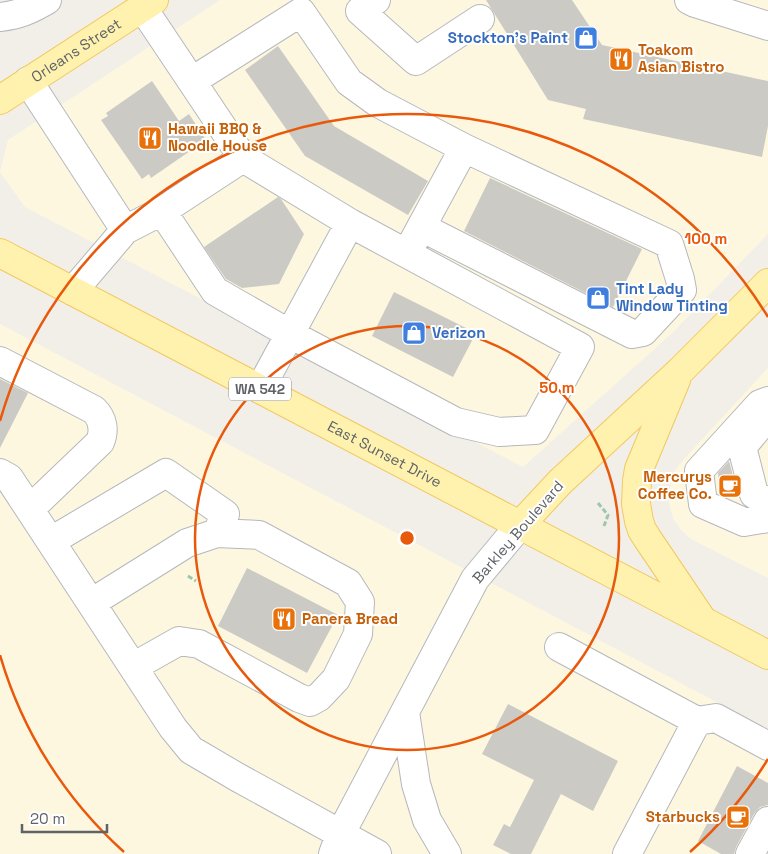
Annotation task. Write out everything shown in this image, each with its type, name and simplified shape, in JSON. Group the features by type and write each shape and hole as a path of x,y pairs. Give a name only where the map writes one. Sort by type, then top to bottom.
{"main road":[{"name":"Orleans Street","path":"0,100 148,4"},
{"name":"East Sunset Drive","path":"0,253 768,655"},
{"name":"Barkley Boulevard","path":"520,525 560,482 680,371 768,283"},
{"path":"680,371 639,469 636,504 638,520 647,538 703,621"}],"street":[{"path":"0,17 15,16 32,10 47,0"},
{"path":"376,0 360,10 416,61 480,19"},
{"path":"693,1 768,26"},
{"path":"148,4 192,81 243,158 350,223 580,347 535,430 499,432 456,422 290,334 215,291 162,211"},
{"path":"192,81 300,12 349,82 378,103 464,148 669,244 682,290 643,332 632,334 421,227"},
{"path":"28,81 125,230"},
{"path":"407,254 464,148"},
{"path":"73,291 125,230 162,211 243,158"},
{"path":"260,389 350,223"},
{"path":"0,361 94,410 100,418 102,425 103,431 100,442 30,509"},
{"path":"768,401 760,404 700,471 702,504 744,522 768,518"},
{"path":"768,416 742,447 754,494 768,503"},
{"path":"0,473 9,478 172,728 191,750 237,777 337,844 377,854"},
{"path":"51,541 166,473 225,514 217,533"},
{"name":"Barkley Boulevard","path":"337,844 476,579 520,525"},
{"path":"91,603 187,543 217,533 259,535 348,583 360,602 358,634 336,679 320,697 310,702 299,698 199,644 179,641 133,667"},
{"path":"559,647 696,721 716,718 768,746"},
{"path":"405,712 416,784 427,820 447,854"},
{"path":"626,854 696,721"},
{"path":"750,854 768,821"}],"path":[{"path":"598,503 608,515 604,526"}],"shaded area":[{"path":"220,0 768,0 768,234 670,335 523,467 25,207 0,172 8,140"},
{"path":"0,324 768,729 768,854 0,854"},
{"path":"768,368 768,578 691,539 681,530 673,518 669,502 674,472"}],"building":[{"path":"486,0 572,0 602,45 768,81 768,126 762,157 583,119 586,109 548,100"},
{"path":"278,46 334,126 428,181 408,215 305,156 245,70"},
{"path":"152,81 179,121 189,114 206,140 151,178 149,174 142,179 101,120 108,116 106,113"},
{"path":"490,178 642,249 613,307 464,231"},
{"path":"278,197 304,234 279,284 242,288 226,279 204,247"},
{"path":"394,292 476,333 453,377 372,336"},
{"path":"0,379 28,393 0,448"},
{"path":"729,461 738,495 724,496 721,495 718,473"},
{"path":"247,568 338,615 307,673 218,626"},
{"path":"508,704 618,761 593,811 561,794 531,854 511,854 493,845 504,824 510,827 534,780 482,754"},
{"path":"737,766 768,783 768,805 760,807 754,814 734,854 721,854 698,841"}],"place":[{"name":"Stockton's Paint","path":"586,38"},
{"name":"Toakom Asian Bistro","path":"621,59"},
{"name":"Hawaii BBQ & Noodle House","path":"150,138"},
{"name":"Tint Lady Window Tinting","path":"598,298"},
{"name":"Verizon","path":"414,333"},
{"name":"Mercurys Coffee Co.","path":"730,486"},
{"name":"Panera Bread","path":"284,619"},
{"name":"Starbucks","path":"738,817"}]}
